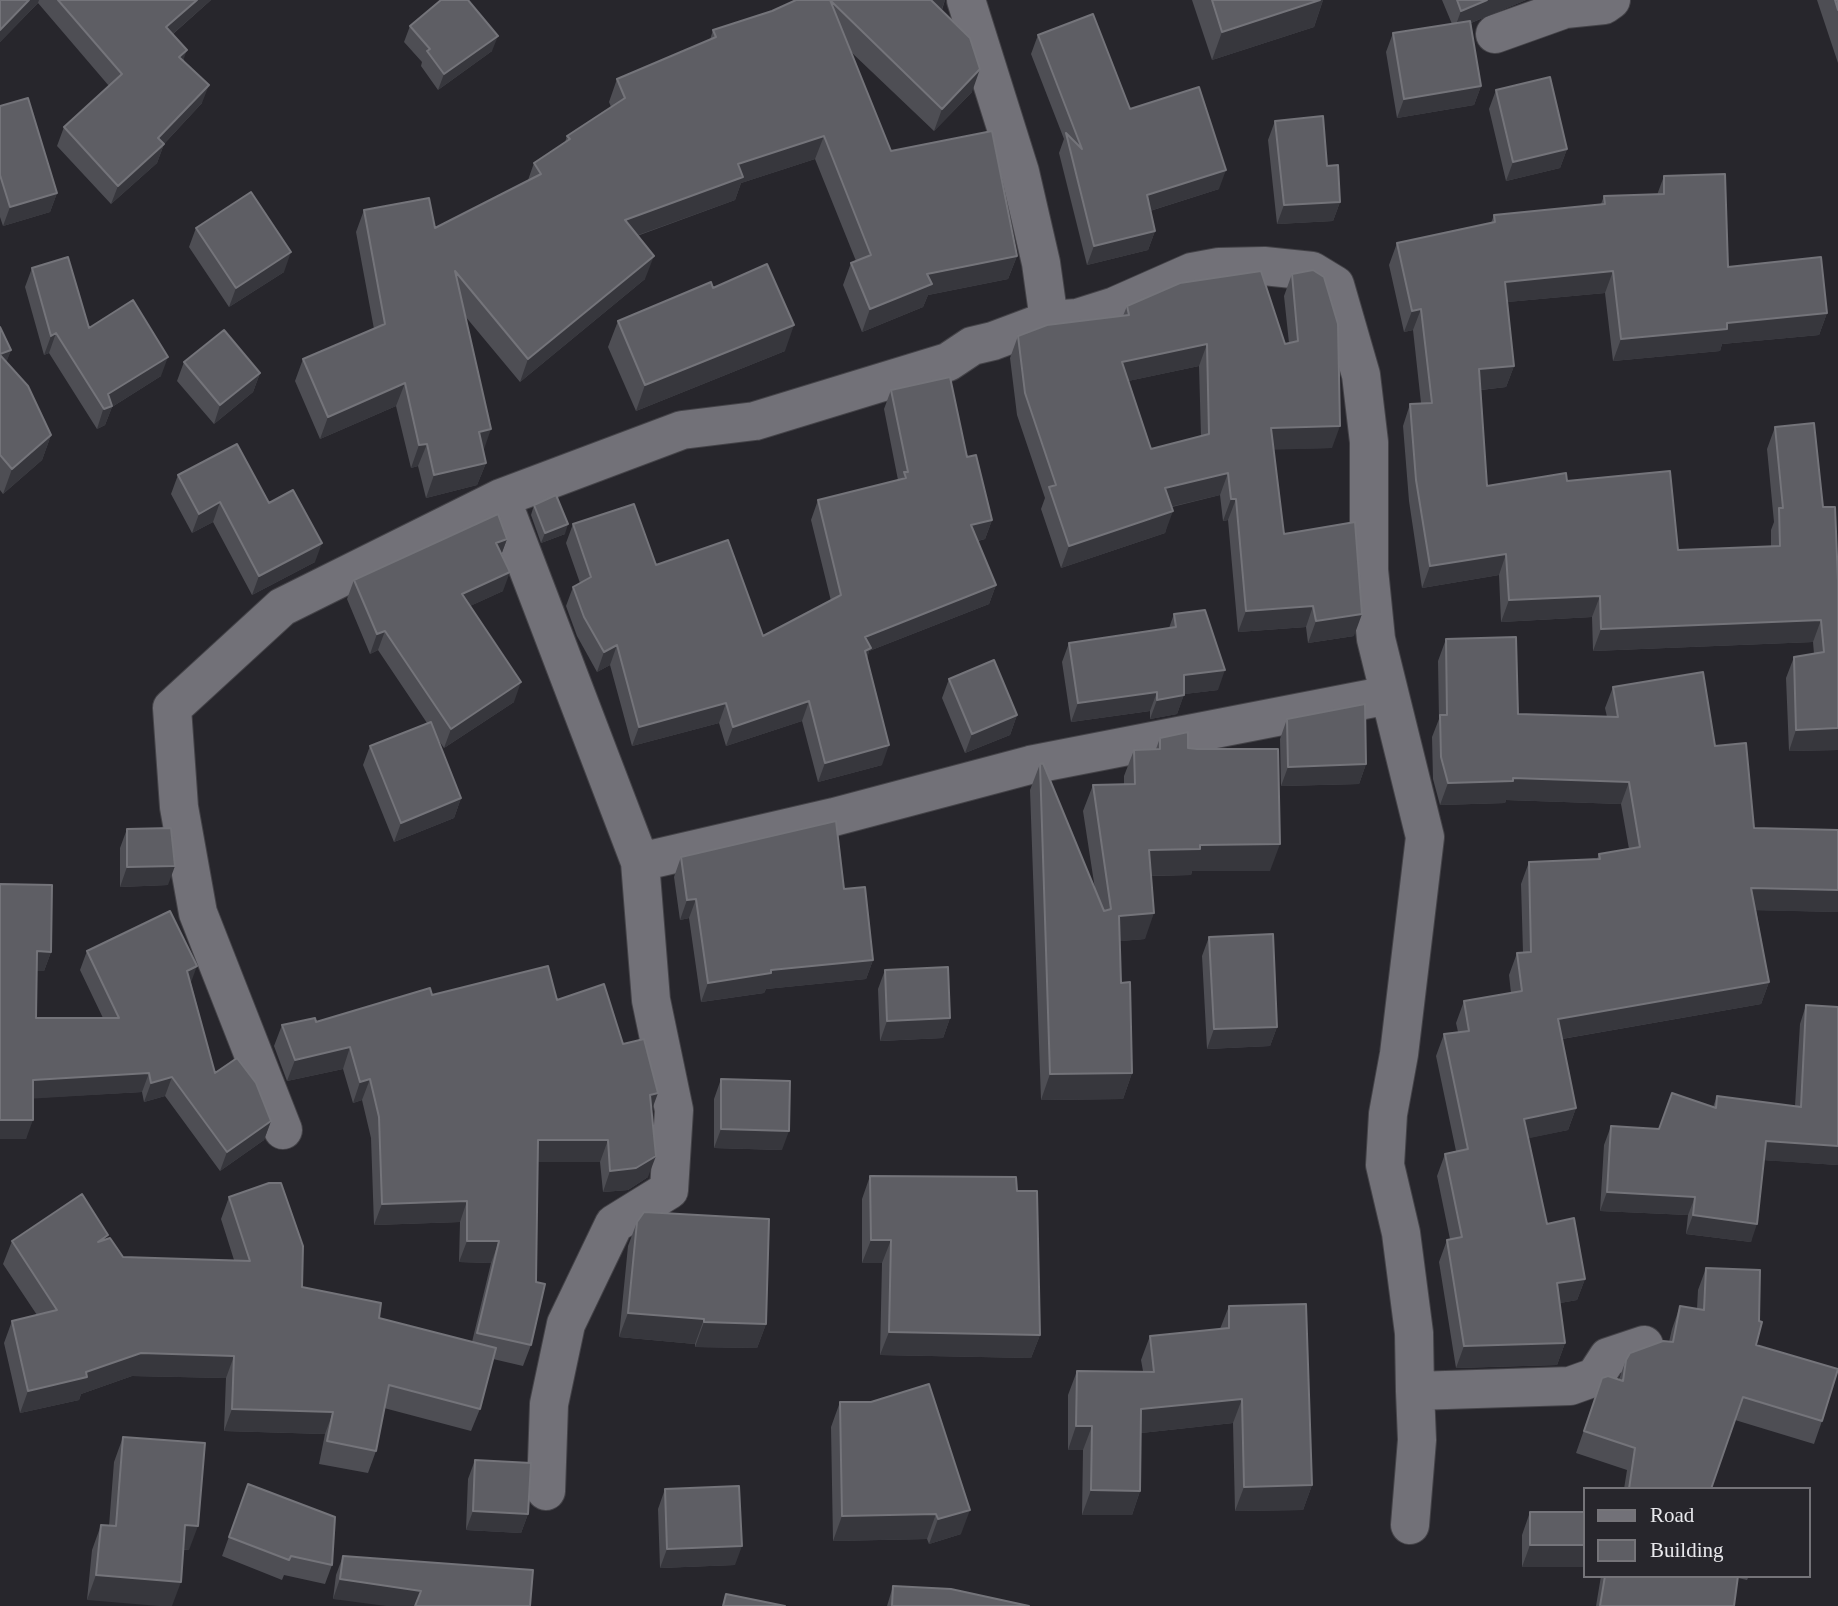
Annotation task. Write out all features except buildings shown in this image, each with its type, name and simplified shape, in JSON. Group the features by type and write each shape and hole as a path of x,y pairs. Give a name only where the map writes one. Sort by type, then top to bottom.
{"street":[{"path":"966,0 1020,172 1041,263 1049,320"},
{"path":"1495,34 1565,9 1604,5 1611,0"},
{"path":"283,1130 198,913 179,807 172,708 282,607 501,498 681,430 755,421 948,362 972,346 1049,320 1077,318 1160,288 1192,272 1219,267 1264,266 1312,271 1335,285 1361,374 1369,442 1369,570 1376,639 1425,838 1399,1054 1388,1114 1385,1165 1401,1233 1414,1334 1418,1440 1410,1525"},
{"path":"501,498 640,862 651,1000 674,1110 669,1189 614,1224 566,1324 548,1404 546,1491"},
{"path":"640,862 834,817 1030,765 1390,695"},
{"path":"1415,1391 1570,1386 1595,1377 1608,1357 1644,1345"}]}
